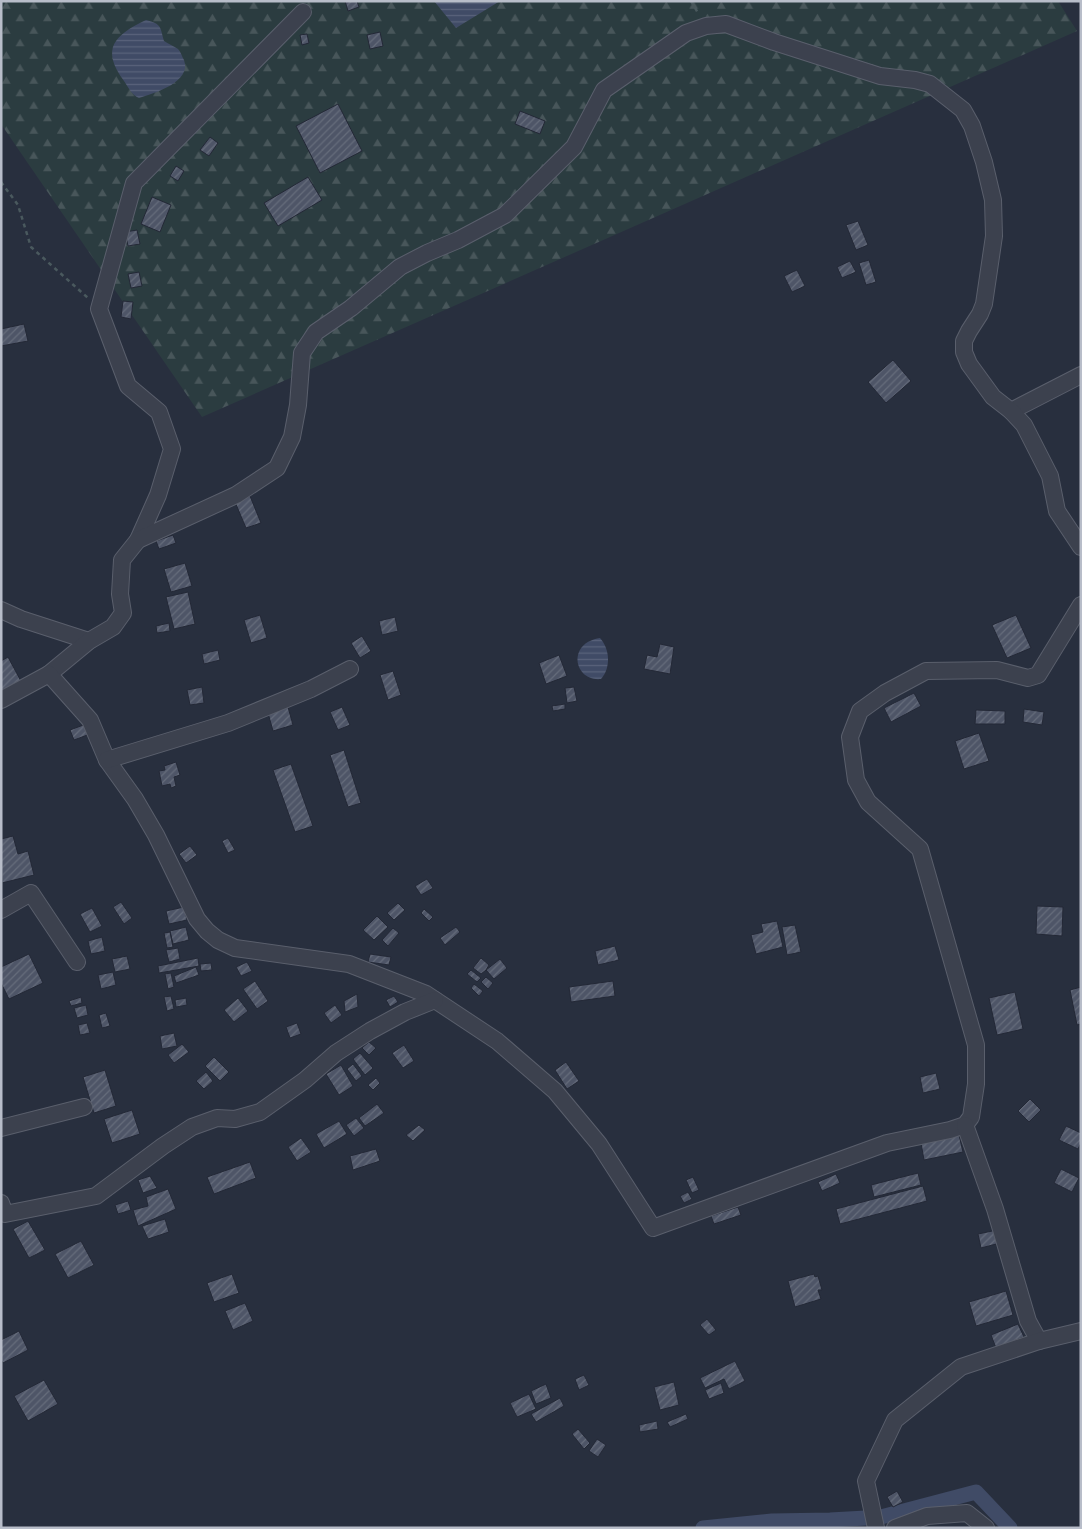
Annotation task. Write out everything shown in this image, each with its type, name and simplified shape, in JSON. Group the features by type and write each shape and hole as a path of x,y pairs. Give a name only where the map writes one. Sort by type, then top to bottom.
{"street":[{"path":"1,700 50,674 89,641 113,627 123,613 120,594 122,560 138,540 158,495 172,449 159,412 128,386 99,309 134,183 303,12"},
{"path":"138,540 236,495 277,468 292,437 298,405 302,353 316,332 351,308 400,268 505,215 574,147 604,90 686,33 717,24 726,24 774,42 880,76 915,80 930,84 963,110 972,126 984,162 993,200 994,236 984,304 964,341 964,352 969,364 993,397 1011,411 1024,425 1050,476 1057,510 1081,547"},
{"path":"1011,411 1081,375"},
{"path":"50,674 90,720 108,760 156,835 197,920 207,931 218,940 235,948 349,964 426,994 497,1041 555,1091 599,1144 653,1228 887,1143 965,1125 971,1117 976,1084 976,1045 920,849 868,802 856,780 850,737 860,710 885,693 926,671 996,670 1028,678 1038,675 1081,605"},
{"path":"1,610 89,641"},
{"path":"108,760 235,720 311,689 350,669"},
{"path":"1,910 32,893 77,962"},
{"path":"1,1203 5,1214 96,1196 192,1127 217,1118 235,1119 260,1112 305,1080 336,1053 370,1031 405,1012 435,1000"},
{"path":"1,1128 84,1107"},
{"path":"965,1125 995,1209 1028,1321 1039,1341"},
{"path":"876,1528 866,1481 895,1420 961,1367 1039,1341 1081,1331"},
{"path":"895,1528 927,1516 967,1513 986,1528"}],"path":[{"path":"1,182 18,205 31,247 99,309"}],"green space":[{"path":"1,1 1058,1 1077,31 202,417 1,124"}],"water":[{"path":"434,1 500,1 456,28"},
{"path":"146,20 158,25 164,41 179,50 184,60 185,68 183,75 170,85 162,90 139,98 130,91 117,70 112,51 119,37"},
{"path":"600,638 606,648 608,658 606,670 601,679 585,675 580,669 578,661 578,654 582,647 589,641"}],"building":[{"path":"345,1 357,1 359,7 348,11"},
{"path":"380,32 383,46 370,49 367,35"},
{"path":"307,34 309,43 302,45 300,35"},
{"path":"338,104 362,151 320,173 296,126"},
{"path":"520,111 545,121 540,134 515,124"},
{"path":"210,137 218,143 209,156 200,150"},
{"path":"176,166 184,171 178,181 170,176"},
{"path":"308,177 322,200 278,226 264,203"},
{"path":"152,197 171,205 160,232 141,224"},
{"path":"858,221 868,245 856,250 846,225"},
{"path":"137,230 140,244 128,246 125,232"},
{"path":"869,260 876,282 866,285 859,263"},
{"path":"850,261 856,272 842,278 837,267"},
{"path":"797,270 805,286 792,292 784,276"},
{"path":"139,272 142,286 131,288 128,274"},
{"path":"123,301 133,302 131,319 121,317"},
{"path":"24,324 28,341 1,346 1,329"},
{"path":"893,360 911,381 886,403 868,382"},
{"path":"250,496 261,523 246,528 235,502"},
{"path":"173,535 176,543 159,549 156,541"},
{"path":"185,563 192,586 171,592 164,569"},
{"path":"188,592 195,624 174,629 166,597"},
{"path":"260,615 267,638 251,643 244,620"},
{"path":"1016,615 1031,648 1007,658 992,625"},
{"path":"395,617 398,631 382,635 379,621"},
{"path":"169,623 170,631 157,633 156,626"},
{"path":"362,636 371,651 360,658 351,643"},
{"path":"660,644 674,647 670,674 644,669 647,655 657,657"},
{"path":"218,650 220,660 204,664 202,654"},
{"path":"559,655 567,676 546,684 539,663"},
{"path":"8,657 22,683 1,694 1,661"},
{"path":"393,671 401,695 388,700 380,675"},
{"path":"202,687 204,703 190,705 187,690"},
{"path":"574,687 577,701 567,703 565,688"},
{"path":"914,693 921,706 891,722 884,708"},
{"path":"565,704 565,709 553,711 552,706"},
{"path":"288,707 293,725 273,731 268,713"},
{"path":"342,707 350,725 338,730 330,712"},
{"path":"1024,709 1044,712 1042,725 1023,722"},
{"path":"976,710 1005,711 1005,724 975,724"},
{"path":"86,724 90,734 74,740 70,730"},
{"path":"979,733 989,761 964,769 955,741"},
{"path":"344,750 361,803 348,807 330,755"},
{"path":"176,762 180,775 174,777 176,786 171,788 170,784 162,786 159,771 165,770 164,766"},
{"path":"291,764 313,826 295,832 273,770"},
{"path":"13,836 18,854 28,851 34,875 2,883 1,839"},
{"path":"228,838 235,850 228,853 222,841"},
{"path":"190,846 197,855 186,863 179,854"},
{"path":"427,879 433,888 421,895 415,886"},
{"path":"121,902 132,918 124,924 113,907"},
{"path":"398,903 405,910 394,920 387,913"},
{"path":"1037,906 1063,907 1062,936 1036,934"},
{"path":"184,907 187,920 169,924 166,911"},
{"path":"92,908 102,926 90,932 80,914"},
{"path":"424,909 433,917 429,921 421,913"},
{"path":"377,916 388,927 374,940 363,930"},
{"path":"777,921 783,947 756,954 751,935 763,932 761,924"},
{"path":"795,925 801,952 787,955 782,927"},
{"path":"186,927 189,940 173,944 170,931"},
{"path":"456,927 460,932 445,945 440,938"},
{"path":"393,928 399,933 388,946 382,940"},
{"path":"170,932 173,947 167,948 164,933"},
{"path":"102,937 105,951 91,954 88,941"},
{"path":"615,946 619,960 598,965 595,951"},
{"path":"178,948 180,959 169,962 166,950"},
{"path":"29,954 43,983 9,999 1,983 1,967"},
{"path":"370,954 391,957 389,965 368,962"},
{"path":"127,956 130,969 115,972 112,959"},
{"path":"198,958 199,966 159,973 158,966"},
{"path":"481,958 489,965 481,974 473,968"},
{"path":"500,959 507,968 494,979 486,970"},
{"path":"247,962 252,971 241,976 236,967"},
{"path":"211,963 212,970 201,971 200,964"},
{"path":"196,967 199,975 176,983 174,976"},
{"path":"471,970 481,978 477,982 467,974"},
{"path":"113,972 116,985 101,989 98,975"},
{"path":"171,973 174,987 168,989 165,974"},
{"path":"486,977 493,983 488,989 481,982"},
{"path":"255,981 268,1001 257,1009 243,989"},
{"path":"613,981 615,996 571,1002 569,987"},
{"path":"474,984 483,991 479,996 471,988"},
{"path":"1081,987 1081,1024 1077,1025 1070,990"},
{"path":"1015,992 1023,1029 997,1035 989,998"},
{"path":"357,994 358,1007 345,1012 344,1001"},
{"path":"171,996 174,1009 167,1011 164,997"},
{"path":"394,996 398,1002 390,1007 386,1000"},
{"path":"81,997 82,1003 71,1006 69,1001"},
{"path":"186,998 187,1005 176,1007 175,1000"},
{"path":"238,998 248,1011 234,1022 224,1010"},
{"path":"86,1005 88,1015 77,1018 74,1008"},
{"path":"335,1005 342,1015 331,1023 324,1013"},
{"path":"106,1013 110,1026 102,1028 99,1015"},
{"path":"87,1023 90,1033 80,1035 78,1025"},
{"path":"297,1023 301,1034 290,1038 286,1027"},
{"path":"174,1033 177,1046 162,1049 160,1036"},
{"path":"369,1042 376,1048 369,1055 362,1048"},
{"path":"182,1044 189,1052 174,1063 168,1055"},
{"path":"404,1045 414,1061 403,1068 392,1053"},
{"path":"360,1053 373,1068 365,1075 353,1059"},
{"path":"214,1057 229,1072 220,1081 205,1066"},
{"path":"566,1062 579,1081 567,1089 555,1070"},
{"path":"353,1064 362,1076 356,1081 347,1069"},
{"path":"341,1065 353,1086 339,1095 326,1074"},
{"path":"105,1070 116,1106 94,1113 83,1077"},
{"path":"206,1072 213,1081 204,1089 196,1081"},
{"path":"936,1073 940,1089 923,1093 920,1077"},
{"path":"376,1078 380,1083 373,1090 368,1085"},
{"path":"1030,1099 1041,1110 1029,1122 1018,1111"},
{"path":"377,1104 384,1113 365,1126 359,1118"},
{"path":"132,1110 140,1134 112,1143 104,1119"},
{"path":"356,1118 364,1128 354,1136 346,1125"},
{"path":"339,1121 347,1134 324,1148 316,1134"},
{"path":"419,1125 425,1130 413,1141 406,1135"},
{"path":"1066,1126 1081,1133 1081,1143 1078,1149 1059,1140"},
{"path":"959,1135 963,1152 924,1160 921,1143"},
{"path":"301,1138 311,1152 297,1161 288,1147"},
{"path":"376,1149 380,1161 353,1170 350,1156"},
{"path":"250,1162 256,1178 214,1194 207,1177"},
{"path":"1061,1169 1079,1178 1072,1192 1054,1183"},
{"path":"918,1173 921,1185 874,1197 871,1185"},
{"path":"836,1174 840,1183 822,1191 818,1182"},
{"path":"150,1176 157,1188 143,1193 138,1180"},
{"path":"693,1177 699,1190 692,1193 686,1180"},
{"path":"923,1186 927,1201 840,1224 836,1209"},
{"path":"168,1189 176,1209 138,1226 133,1210 148,1206 146,1197"},
{"path":"688,1192 692,1199 684,1203 680,1196"},
{"path":"128,1201 131,1210 118,1214 115,1205"},
{"path":"738,1207 741,1215 714,1224 711,1216"},
{"path":"165,1219 169,1232 148,1239 142,1226"},
{"path":"28,1221 45,1250 29,1258 13,1229"},
{"path":"997,1230 1000,1243 981,1248 978,1234"},
{"path":"81,1241 94,1265 68,1278 55,1254"},
{"path":"232,1274 239,1293 214,1302 207,1283"},
{"path":"814,1274 815,1277 818,1276 822,1290 818,1290 821,1299 795,1307 788,1281"},
{"path":"1006,1291 1013,1315 976,1326 969,1302"},
{"path":"245,1303 253,1321 233,1330 225,1311"},
{"path":"707,1319 716,1330 709,1335 700,1325"},
{"path":"1018,1324 1024,1337 996,1348 991,1335"},
{"path":"19,1331 28,1350 3,1363 1,1360 1,1340"},
{"path":"735,1361 745,1381 729,1389 724,1379 705,1388 700,1378"},
{"path":"584,1375 589,1385 579,1390 575,1379"},
{"path":"44,1380 58,1404 28,1421 14,1396"},
{"path":"674,1382 679,1405 660,1410 654,1387"},
{"path":"721,1383 724,1393 709,1399 705,1390"},
{"path":"546,1384 551,1398 536,1404 531,1391"},
{"path":"529,1394 536,1409 517,1417 510,1403"},
{"path":"560,1398 564,1406 536,1422 531,1414"},
{"path":"686,1414 688,1419 670,1427 667,1422"},
{"path":"657,1421 658,1429 640,1432 639,1425"},
{"path":"578,1429 590,1443 584,1449 572,1434"},
{"path":"597,1439 606,1445 598,1457 589,1451"},
{"path":"897,1491 903,1502 893,1507 887,1497"}],"waterway":[{"path":"881,1517 976,1492 1010,1528"},
{"path":"703,1528 772,1521 866,1518"}]}
